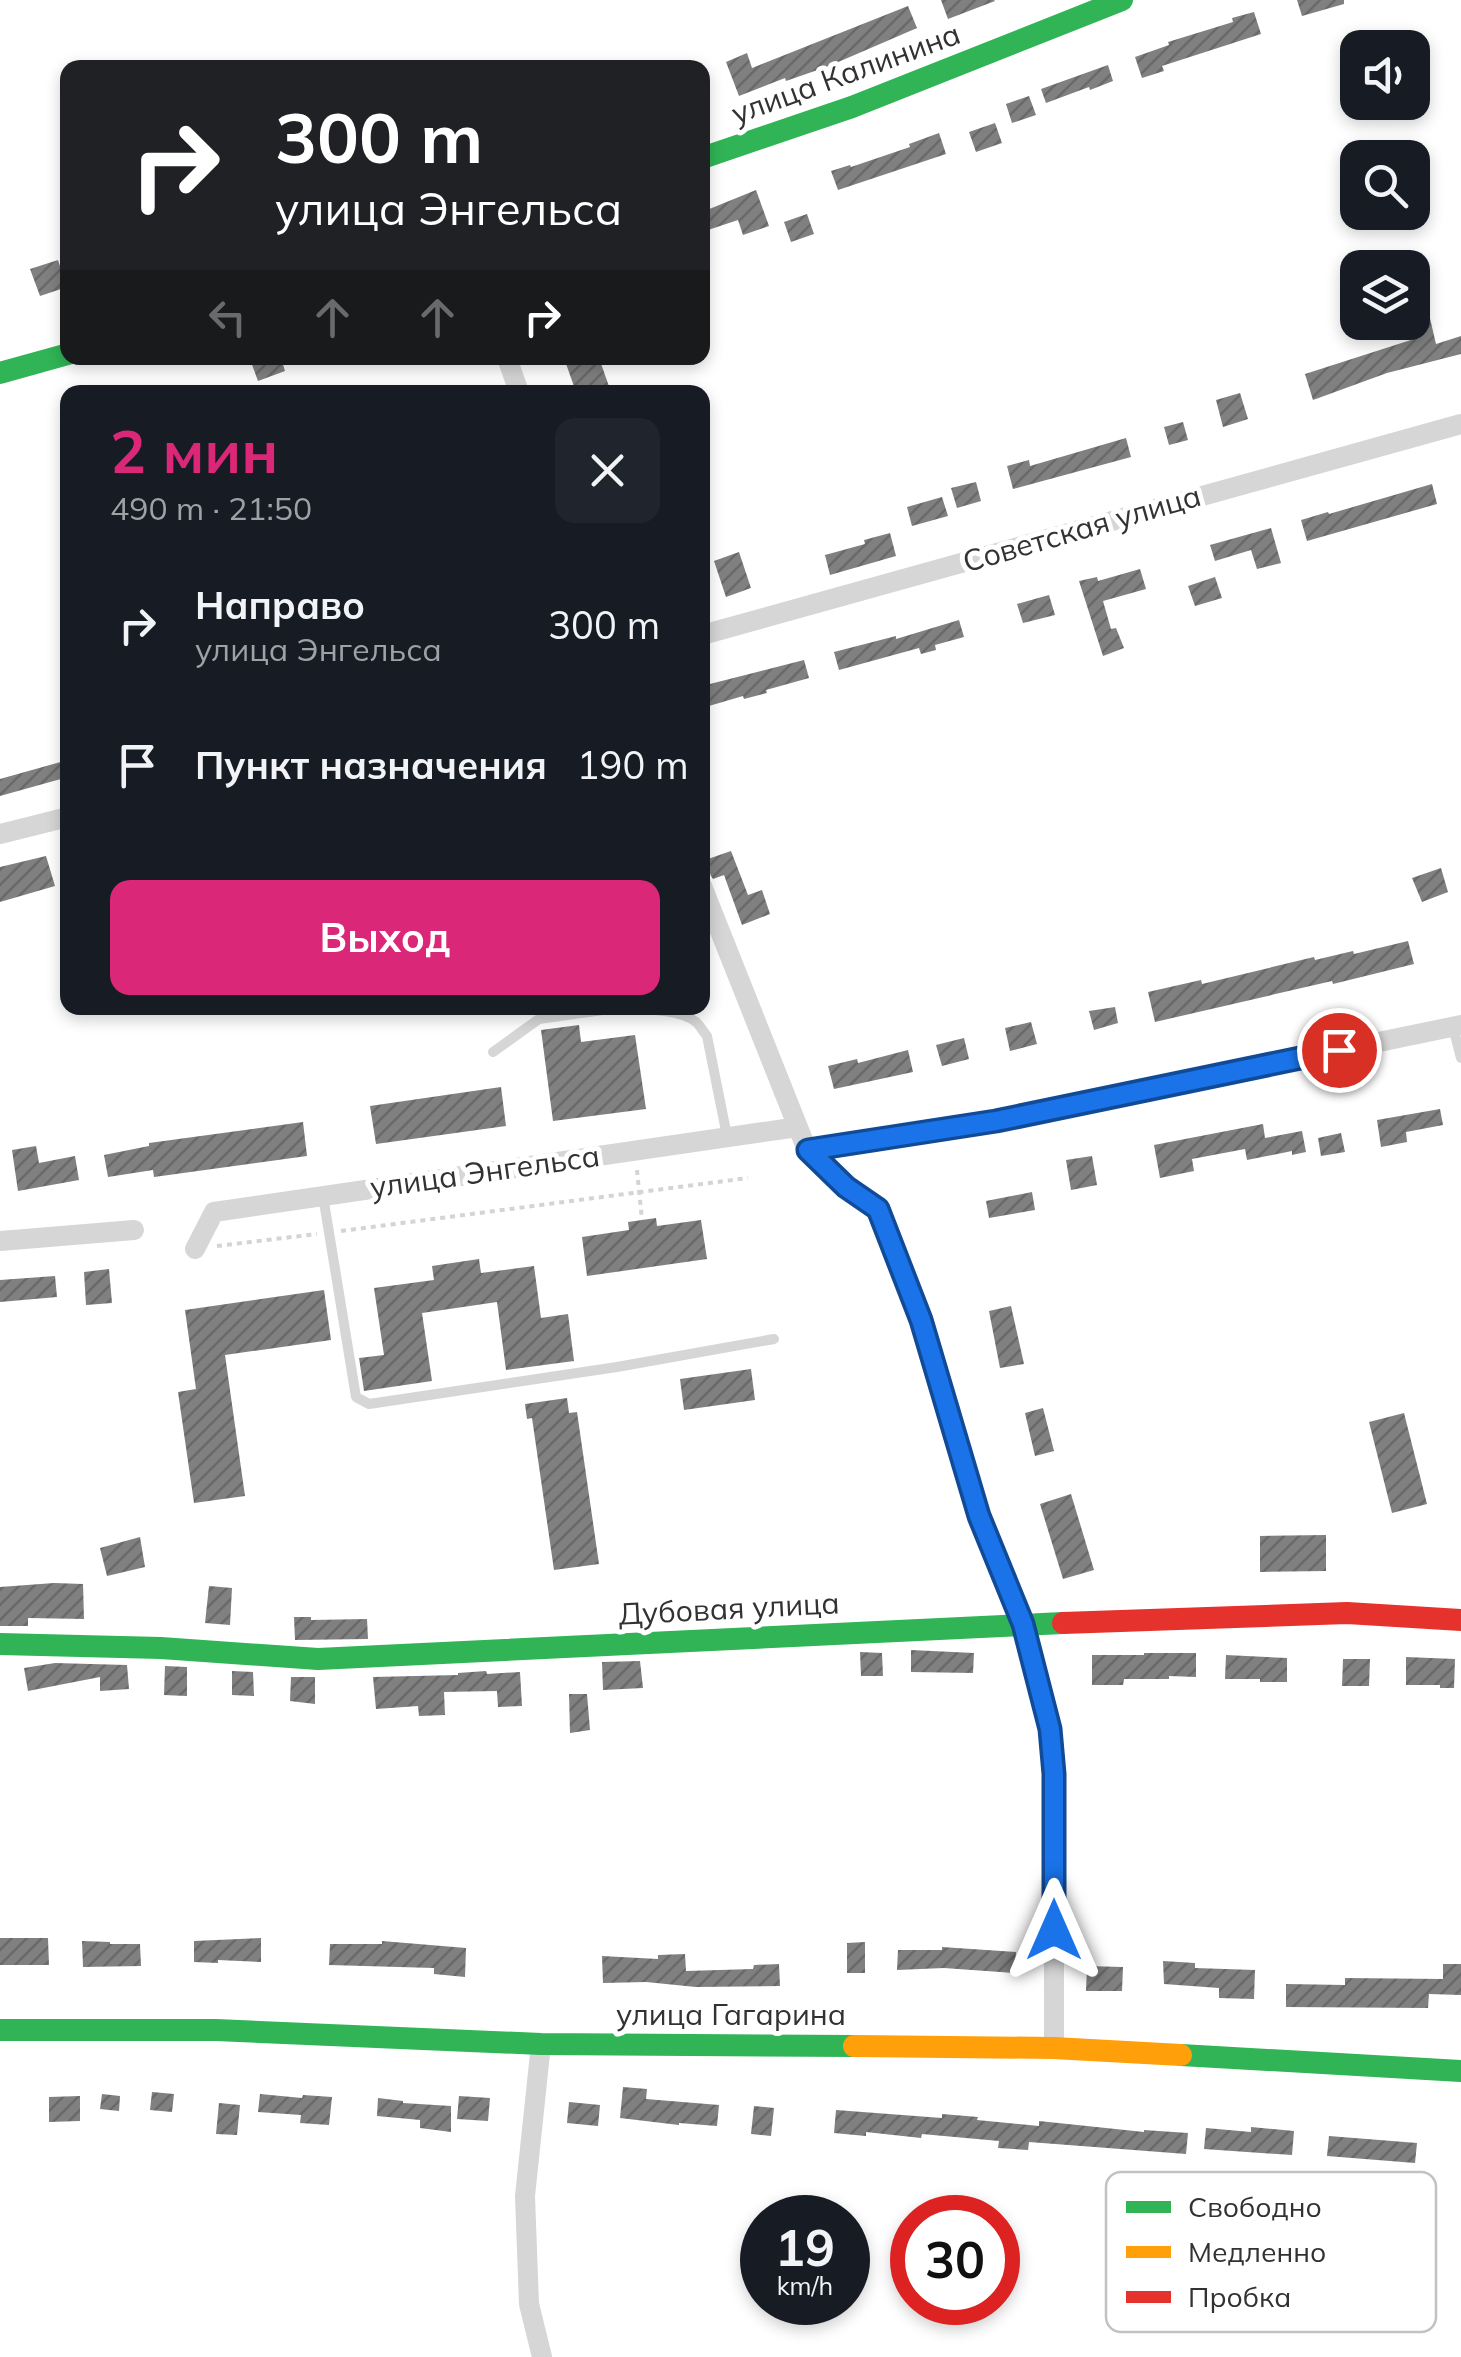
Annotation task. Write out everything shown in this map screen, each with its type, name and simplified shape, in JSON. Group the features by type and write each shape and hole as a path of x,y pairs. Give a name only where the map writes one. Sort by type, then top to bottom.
{"street":[{"name":"улица Калинина","path":"710,155 852,106 1122,0"},
{"path":"0,373 60,356"},
{"name":"Советская улица","path":"710,633 1461,424"},
{"path":"0,834 60,818"},
{"path":"710,906 808,1150 846,1187 878,1209 921,1320 979,1516 1023,1624 1050,1729 1054,1774 1054,2048"},
{"path":"808,1150 996,1121 1457,1026"},
{"name":"улица Энгельса","path":"194,1249 214,1212 798,1127"},
{"path":"0,1242 134,1230"},
{"name":"Дубовая улица","path":"0,1644 161,1648 318,1659 1023,1624 1347,1613 1461,1620"},
{"name":"улица Гагарина","path":"0,2030 216,2030 541,2044 1054,2048 1461,2071"},
{"path":"541,2044 525,2196 529,2304 542,2357"}],"lane":[{"path":"492,1052 540,1019 569,1015"},
{"path":"680,1015 697,1022 706,1036 727,1137"},
{"path":"1457,1026 1461,1058"},
{"path":"324,1196 356,1398 368,1404 774,1339"}],"path":[{"path":"634,1151 642,1220"},
{"path":"194,1249 748,1178"}],"building":[{"path":"941,0 994,0 995,1 948,19"},
{"path":"1297,0 1344,0 1344,4 1302,16"},
{"path":"908,6 917,28 829,66 739,96 726,62 747,53 752,68"},
{"path":"1254,12 1261,34 1162,66 1164,71 1142,78 1135,57"},
{"path":"1108,65 1113,81 1046,103 1041,89"},
{"path":"1029,96 1036,115 1012,123 1006,104"},
{"path":"995,123 1002,143 976,152 969,132"},
{"path":"939,133 946,154 838,190 831,171 910,147 909,144"},
{"path":"756,190 769,226 743,235 738,220 710,229 710,209"},
{"path":"807,214 814,234 791,242 784,222"},
{"path":"58,260 60,289 40,296 30,269"},
{"path":"1430,318 1436,344 1461,336 1461,354 1387,373 1313,400 1305,374 1411,340 1430,340"},
{"path":"252,365 283,365 285,371 258,381"},
{"path":"566,365 601,365 609,385 574,385"},
{"path":"1240,393 1248,419 1223,427 1216,400"},
{"path":"1183,422 1188,440 1169,445 1164,427"},
{"path":"1126,438 1131,457 1013,489 1007,466 1029,460 1030,466"},
{"path":"976,482 981,501 957,508 951,488"},
{"path":"1432,484 1437,504 1307,541 1301,520"},
{"path":"942,497 948,516 912,526 907,507"},
{"path":"1271,528 1281,563 1257,569 1251,550 1215,561 1210,545"},
{"path":"890,533 896,556 830,575 825,555"},
{"path":"739,552 751,588 726,597 714,561"},
{"path":"1140,569 1146,589 1103,601 1111,629 1116,628 1124,648 1103,656 1079,581 1097,577 1098,581"},
{"path":"1215,577 1222,598 1195,606 1188,586"},
{"path":"1049,595 1055,615 1023,623 1017,604"},
{"path":"959,620 964,637 935,645 936,650 921,654 919,648 839,670 834,652"},
{"path":"804,660 809,678 766,690 767,693 710,706 710,684"},
{"path":"60,762 60,779 0,796 0,779"},
{"path":"731,851 748,895 762,890 770,914 742,925 724,875 713,879 710,858"},
{"path":"46,856 55,886 0,902 0,867"},
{"path":"1441,868 1448,892 1422,902 1412,878"},
{"path":"1408,941 1414,964 1155,1022 1148,992"},
{"path":"1115,1007 1118,1023 1094,1030 1089,1011"},
{"path":"1031,1022 1037,1044 1010,1051 1005,1028"},
{"path":"579,1025 581,1042 635,1035 646,1109 553,1121 541,1030"},
{"path":"964,1038 969,1059 942,1066 936,1045"},
{"path":"908,1050 913,1072 834,1089 828,1066"},
{"path":"501,1087 506,1126 376,1144 370,1106"},
{"path":"1440,1109 1443,1125 1406,1132 1407,1142 1381,1147 1377,1120"},
{"path":"303,1122 307,1156 154,1177 153,1170 108,1177 104,1155 149,1143"},
{"path":"1263,1124 1265,1138 1302,1131 1306,1152 1247,1160 1245,1149 1192,1159 1194,1171 1160,1178 1154,1145"},
{"path":"1341,1133 1345,1152 1321,1156 1318,1138"},
{"path":"36,1146 39,1163 75,1156 79,1180 18,1191 12,1150"},
{"path":"1092,1156 1097,1185 1071,1190 1066,1160"},
{"path":"1032,1192 1035,1210 989,1218 986,1201"},
{"path":"656,1218 657,1226 701,1220 707,1259 587,1276 582,1237 629,1230 628,1222"},
{"path":"479,1259 481,1273 534,1266 541,1318 568,1314 574,1361 506,1370 497,1302 422,1313 432,1381 364,1391 359,1358 384,1355 374,1288 434,1280 432,1266"},
{"path":"109,1269 112,1303 86,1305 84,1272"},
{"path":"55,1276 57,1297 0,1302 0,1280"},
{"path":"324,1290 331,1340 225,1355 245,1496 194,1503 178,1392 196,1389 185,1310"},
{"path":"1011,1306 1024,1364 1000,1368 989,1311"},
{"path":"751,1369 755,1400 684,1410 680,1379"},
{"path":"567,1398 569,1413 577,1412 599,1564 554,1570 532,1418 527,1419 525,1404"},
{"path":"1043,1408 1054,1451 1035,1456 1025,1413"},
{"path":"1404,1413 1427,1504 1392,1513 1369,1422"},
{"path":"1071,1494 1094,1570 1063,1579 1040,1504"},
{"path":"1326,1535 1326,1571 1260,1572 1260,1536"},
{"path":"140,1537 145,1567 107,1576 100,1548"},
{"path":"83,1584 84,1619 28,1618 28,1626 0,1626 0,1587"},
{"path":"209,1586 232,1588 230,1625 205,1623"},
{"path":"294,1617 367,1619 368,1639 295,1640"},
{"path":"911,1650 974,1653 973,1673 911,1672"},
{"path":"860,1652 882,1653 883,1676 861,1676"},
{"path":"1196,1653 1196,1677 1124,1679 1123,1685 1092,1685 1092,1655"},
{"path":"1226,1655 1287,1658 1287,1682 1225,1679"},
{"path":"1406,1657 1455,1659 1454,1688 1406,1685"},
{"path":"1343,1659 1370,1659 1369,1686 1342,1686"},
{"path":"640,1661 643,1688 603,1690 602,1662"},
{"path":"55,1663 127,1665 129,1689 100,1691 100,1677 28,1691 24,1668"},
{"path":"165,1666 187,1667 187,1696 164,1695"},
{"path":"232,1671 253,1672 254,1696 232,1695"},
{"path":"520,1672 522,1706 498,1707 497,1691 444,1692 445,1715 419,1716 418,1706 376,1709 373,1677"},
{"path":"291,1677 315,1677 315,1704 290,1701"},
{"path":"569,1694 587,1694 590,1730 570,1733"},
{"path":"0,1938 48,1938 49,1965 0,1965"},
{"path":"261,1938 261,1962 194,1962 194,1941"},
{"path":"82,1941 140,1944 141,1966 83,1967"},
{"path":"382,1941 466,1948 465,1977 434,1974 434,1968 329,1965 330,1944"},
{"path":"865,1942 865,1973 847,1973 847,1943"},
{"path":"942,1947 1016,1952 1014,1973 944,1968 897,1970 898,1950"},
{"path":"685,1954 686,1971 753,1969 754,1965 779,1964 780,1986 603,1983 602,1956 658,1959 658,1955"},
{"path":"1163,1961 1195,1963 1195,1968 1255,1970 1254,1999 1219,1998 1219,1988 1164,1984"},
{"path":"1443,1964 1461,1964 1461,1995 1429,1994 1428,2008 1286,2007 1286,1984 1345,1985 1345,1978 1443,1979"},
{"path":"1087,1966 1123,1967 1122,1991 1086,1991"},
{"path":"623,2087 647,2089 646,2099 719,2105 717,2126 620,2118"},
{"path":"152,2092 174,2094 172,2112 150,2110"},
{"path":"102,2094 120,2096 119,2111 100,2109"},
{"path":"260,2094 332,2097 329,2125 300,2123 301,2115 258,2112"},
{"path":"80,2096 80,2121 49,2122 49,2097"},
{"path":"459,2096 490,2098 488,2121 457,2119"},
{"path":"378,2098 451,2106 451,2132 420,2128 420,2120 377,2116"},
{"path":"569,2102 600,2105 598,2126 567,2123"},
{"path":"219,2103 240,2105 237,2135 216,2134"},
{"path":"754,2106 774,2108 771,2136 751,2134"},
{"path":"836,2110 1188,2133 1186,2154 1029,2142 1028,2150 998,2148 999,2141 922,2134 921,2138 834,2133"},
{"path":"1251,2127 1294,2131 1292,2155 1204,2149 1206,2128 1251,2132"},
{"path":"1329,2136 1417,2143 1415,2163 1327,2156"}],"traffic: fast":[{"path":"710,155 852,107 1122,0"},
{"path":"0,373 60,356"},
{"path":"0,1644 161,1648 318,1659 1063,1623"},
{"path":"0,2030 216,2030 541,2044 854,2046"},
{"path":"1181,2055 1461,2071"}],"traffic: slow":[{"path":"854,2046 1054,2048 1181,2055"}],"traffic: jam":[{"path":"1063,1623 1347,1613 1461,1620"}],"route":[{"path":"1054,1930 1054,1774 1050,1729 1023,1624 979,1516 921,1320 878,1209 846,1187 808,1150 996,1121 1339,1050"}]}
